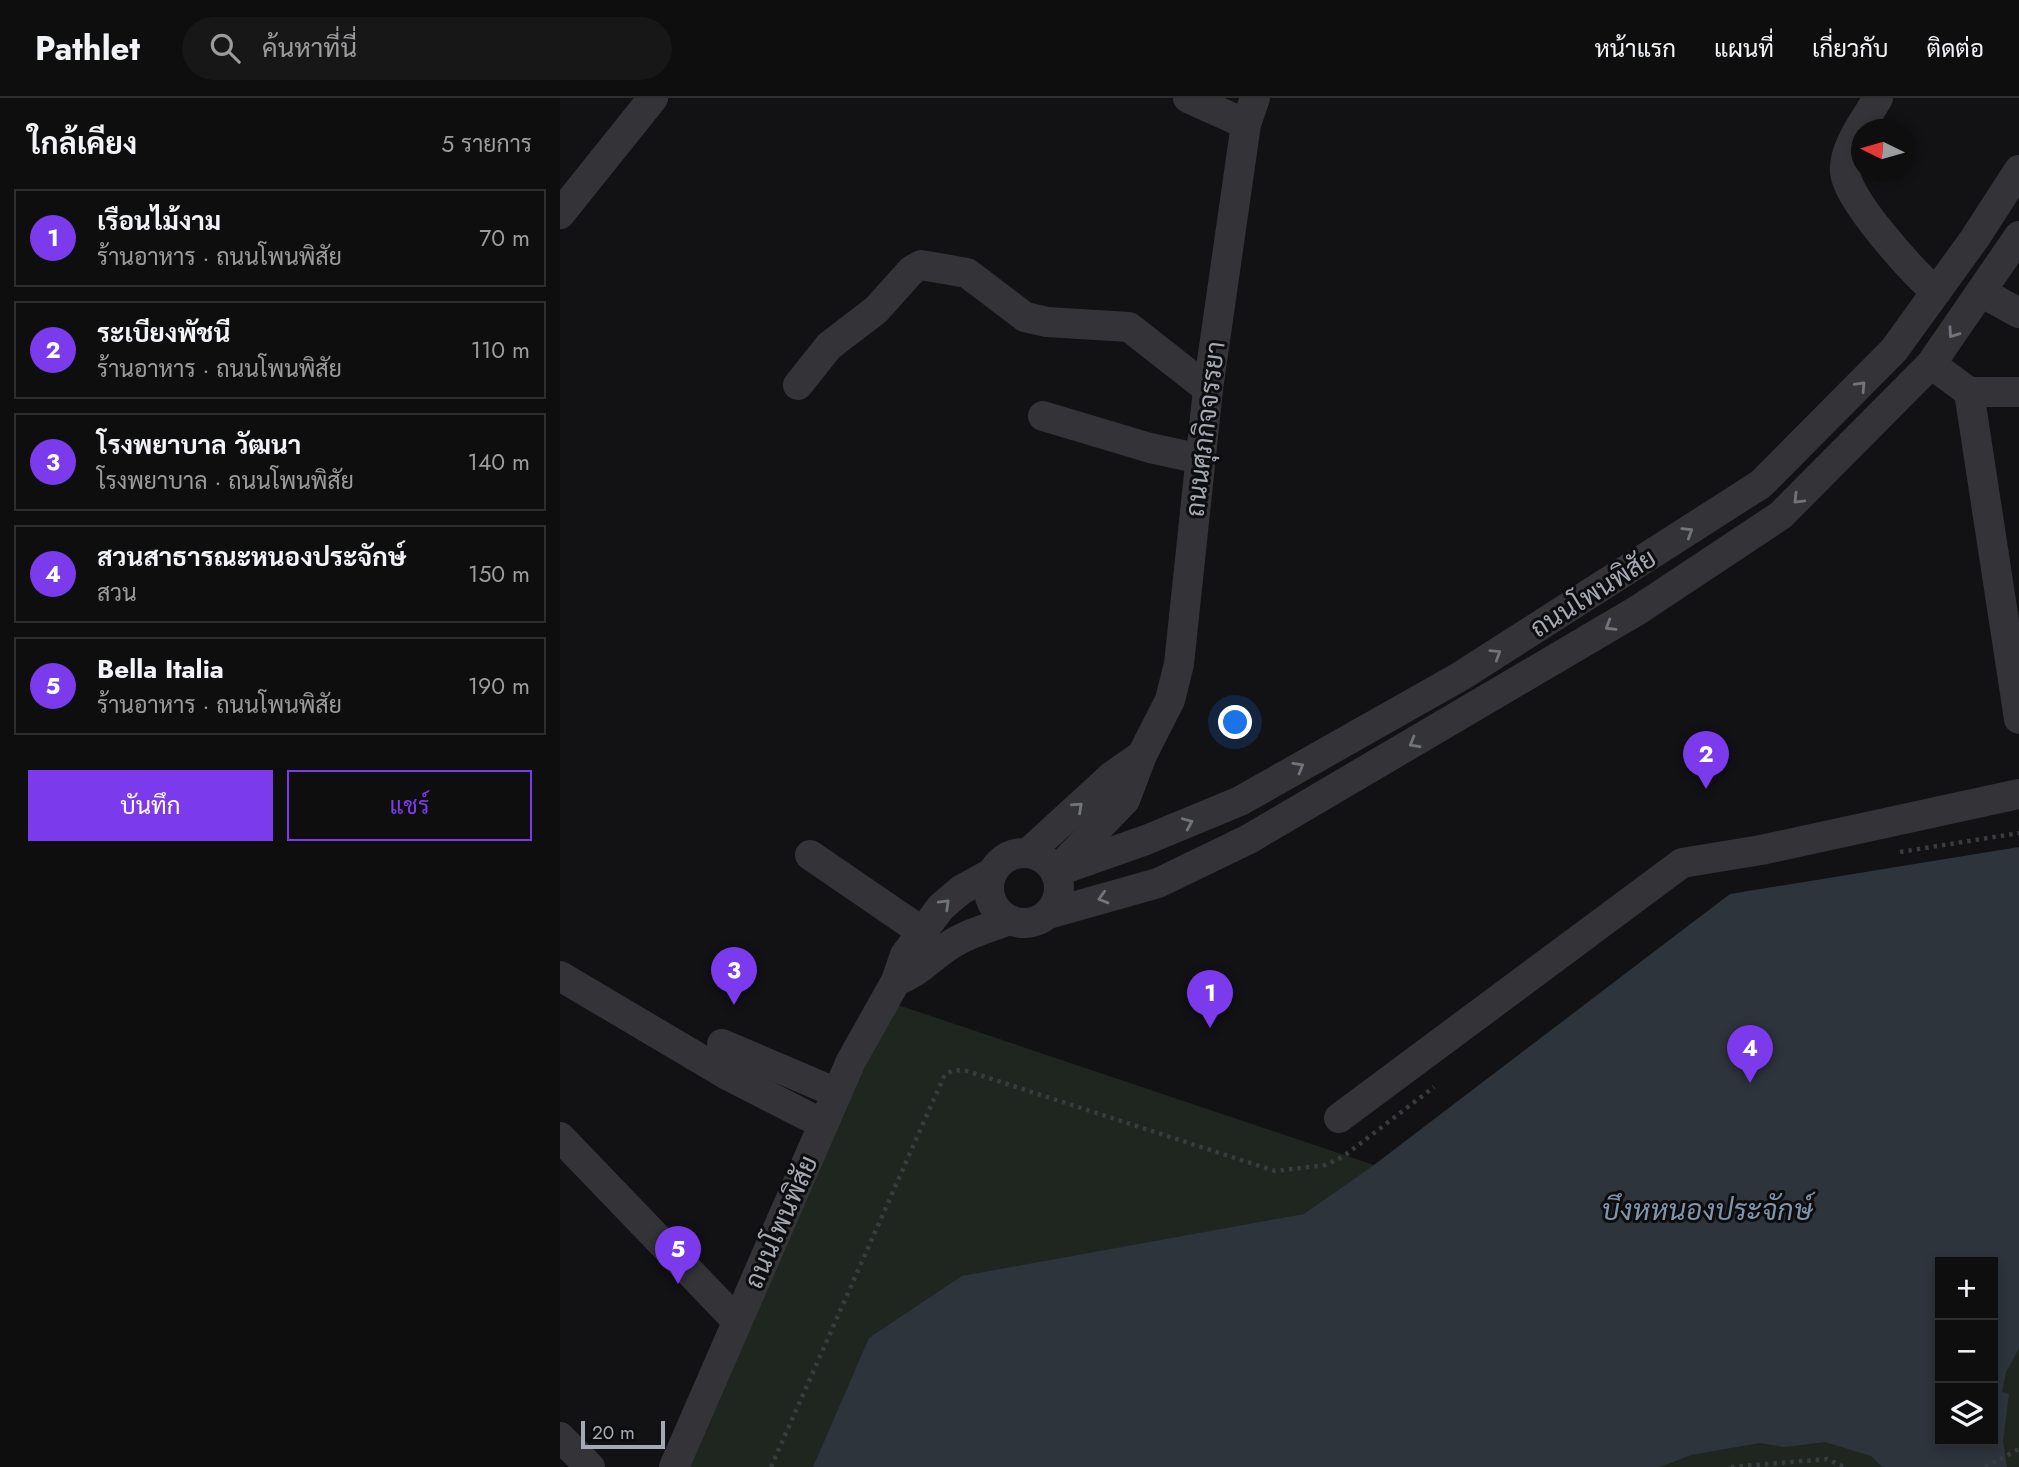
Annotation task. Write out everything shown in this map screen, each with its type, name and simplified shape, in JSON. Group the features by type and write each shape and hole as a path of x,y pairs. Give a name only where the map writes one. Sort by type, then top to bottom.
{"street":[{"path":"560,214 653,98"},
{"path":"1188,98 1251,111"},
{"path":"1878,98 1850,147 1845,172 1851,192 1914,273 1936,292"},
{"name":"ถนนศุภกิจจรรยา","path":"1055,872 1125,800 1142,755 1170,700 1179,664 1209,389 1251,111"},
{"name":"ถนนโพนพิสัย","path":"1055,872 1138,843 1240,801 1461,676 1761,484 1849,399 1895,350 2019,170"},
{"name":"ถนนโพนพิสัย","path":"1048,914 1158,883 1249,839 1638,610 1781,515 1931,364 2019,236"},
{"path":"798,385 829,346 876,310 912,270 921,265 967,273 1025,317 1047,322 1129,327 1209,389"},
{"path":"1981,292 2019,313"},
{"path":"1931,364 1969,392 2019,392"},
{"path":"1969,392 2019,719"},
{"path":"1043,416 1150,448 1201,459"},
{"name":"ถนนศุภกิจจรรยา","path":"1028,853 1112,776 1142,755"},
{"path":"1339,1118 1682,863 1761,850 2019,793"},
{"path":"1125,800 1138,843"},
{"path":"1028,853 1039,856 1055,872 1057,894 1048,914 1030,923 1010,920 998,913 991,900 989,886 992,873 1007,857 1028,853"},
{"path":"810,855 921,931"},
{"name":"ถนนโพนพิสัย","path":"674,1467 823,1124 876,1013 896,981 905,955 921,931 961,890 992,873"},
{"name":"ถนนโพนพิสัย","path":"896,981 918,972 947,947 973,933 1010,920"},
{"path":"560,976 729,1076 823,1124"},
{"path":"722,1044 837,1093"},
{"path":"560,1137 737,1321"},
{"path":"560,1437 590,1467"}],"path":[{"path":"1886,854 2019,833"},
{"path":"771,1467 945,1074 955,1070 967,1071 1275,1171 1326,1165 1344,1156 1441,1082"},
{"path":"1985,1467 2019,1449"},
{"path":"1731,1467 1827,1459 1844,1467"}],"shaded area":[{"name":"บึงหหนองประจักษ์","path":"2019,854 2019,1467 685,1467 883,1000 1374,1165 1697,919"}],"water":[{"name":"บึงหหนองประจักษ์","path":"2019,847 2019,1349 2006,1372 2002,1392 2009,1394 2003,1441 2007,1467 1882,1467 1871,1456 1825,1442 1785,1447 1760,1443 1691,1455 1660,1467 813,1467 869,1338 962,1276 1304,1214 1374,1165 1730,894"}],"place":[{"name":"ระเบียงพัชนี","path":"1706,789"},
{"name":"โรงพยาบาล วัฒนา","path":"734,1005"},
{"name":"เรือนไม้งาม","path":"1210,1028"},
{"name":"สวนสาธารณะหนองประจักษ์","path":"1750,1083"},
{"name":"Bella Italia","path":"678,1284"}]}
